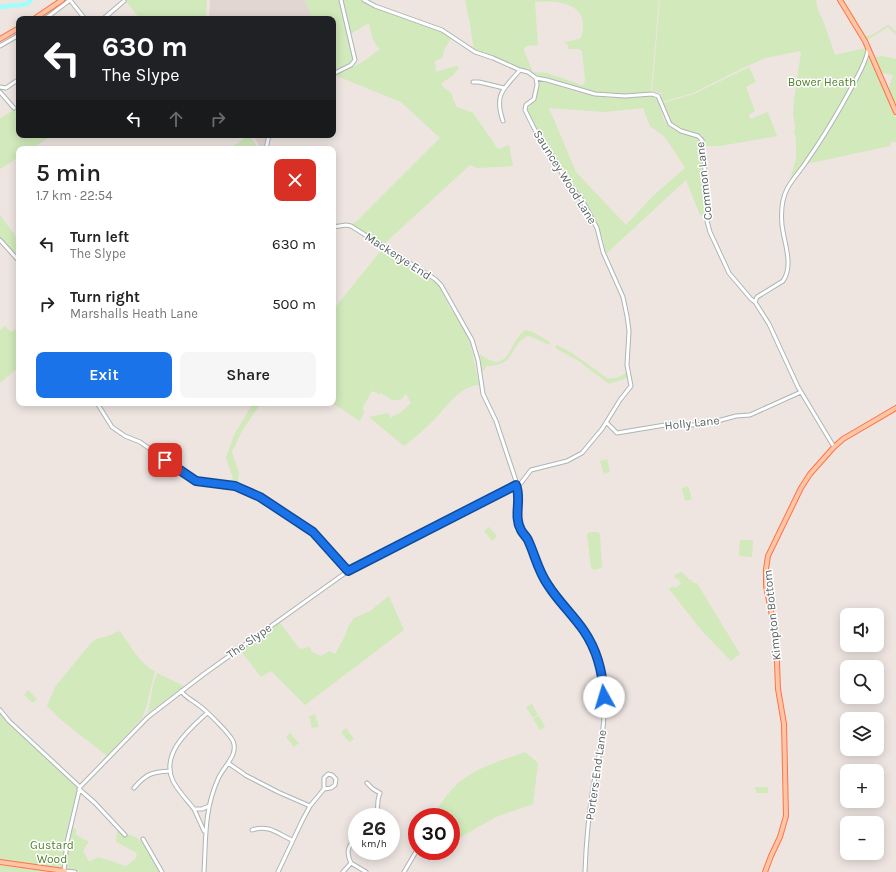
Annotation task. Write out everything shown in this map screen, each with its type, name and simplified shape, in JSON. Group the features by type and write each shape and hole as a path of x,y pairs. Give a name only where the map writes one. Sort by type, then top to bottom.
{"main road":[{"path":"38,16 62,0"},
{"path":"840,0 868,48 869,57 896,112"},
{"path":"0,39 16,30"},
{"name":"Kimpton Bottom","path":"765,872 780,837 786,816 784,724 778,689 776,636 766,590 766,569 771,549 801,488 810,474 843,439 896,408"},
{"path":"0,862 65,871"}],"street":[{"path":"49,16 70,0 83,16"},
{"path":"336,72 351,65 355,60 341,0"},
{"name":"Common Lane","path":"364,0 375,6 442,30 475,52 528,72 536,78 608,96 656,95 662,102 670,124 681,131 702,140 708,202 707,221 710,232 729,273 755,302"},
{"path":"106,16 124,1"},
{"path":"0,46 16,37"},
{"path":"834,447 801,392 788,368 780,346 769,324 755,302 757,297 783,282 785,277 787,269 787,252 782,226 782,209 787,189 829,126 869,57"},
{"path":"503,121 499,104 500,96 504,88 520,70"},
{"name":"Sauncey Wood Lane","path":"518,490 531,470 567,461 582,453 607,423 620,400 632,386 627,365 629,331 623,297 603,252 597,228 582,200 564,178 557,163 538,136 525,110 526,105 534,99 536,78"},
{"path":"14,108 1,95 6,88 16,82"},
{"path":"473,82 504,88"},
{"path":"0,87 6,88"},
{"name":"Mackerye End","path":"336,227 351,226 435,279 440,285 472,340 478,360 483,394 496,421 516,485"},
{"path":"0,240 16,258"},
{"name":"Holly Lane","path":"607,423 617,433 671,424 695,425 710,423 736,416 750,415 801,392"},
{"path":"99,406 112,427 125,436 140,442 196,481 235,486 260,497 287,517 306,527 313,532 348,571"},
{"name":"Sauncey Wood Lane","path":"516,485 522,482"},
{"name":"Porters End Lane","path":"516,485 518,490 517,520 521,531 528,541 548,586 588,637 603,681 604,706 602,744 592,800 585,872"},
{"name":"The Slype","path":"80,788 148,716 348,571 516,485"},
{"path":"181,691 186,698 198,704 230,736 234,744 235,751 218,777 209,806 204,834 204,872"},
{"path":"0,710 9,721 46,754 125,835"},
{"path":"204,834 194,809 173,782 170,771 173,752 179,742 207,713"},
{"path":"228,763 244,774 278,792 310,806"},
{"path":"134,788 143,777 149,774 170,771"},
{"path":"278,872 292,840 310,806 324,789 324,778 328,774 332,775 336,779 335,785 331,788 324,789"},
{"path":"367,783 380,793 377,800 378,808"},
{"path":"75,872 65,871 67,842 80,788"},
{"path":"194,809 202,809 209,806"},
{"path":"252,830 265,828 292,840"},
{"path":"144,839 162,872"},
{"path":"350,860 351,863 366,872"},
{"path":"404,872 411,860"},
{"path":"343,872 351,863"}],"shaded area":[{"path":"210,0 305,0 312,16 209,16"},
{"path":"255,138 267,138 266,146 259,146"}],"green space":[{"path":"65,0 68,0 48,16 41,16"},
{"path":"125,0 207,0 206,16 138,16"},
{"path":"305,0 339,0 354,59 352,63 336,72 336,16 312,16"},
{"path":"342,0 361,0 382,10 433,28 452,37 445,48 442,58 435,61 436,72 456,66 459,68 452,76 442,83 442,86 452,94 457,107 473,113 498,149 509,145 513,166 477,168 470,165 383,245 352,224 356,222 440,138 401,102 336,76 336,74 361,63 380,49 374,41 369,23 349,35"},
{"path":"465,0 659,0 651,91 625,95 606,94 588,90 555,79 538,76 531,71 527,67 528,72 474,51","holes":["535,2 554,2 572,6 578,11 582,18 583,27 581,38 564,42 568,45 568,49 579,49 582,51 585,80 584,84 582,85 547,73 533,72 524,48 527,46 538,45"]},
{"path":"660,0 816,0 818,10 835,55 865,48 865,59 839,108 789,184 796,158 796,139 793,113 801,53 800,51 766,58 693,93 662,102 661,93 652,91"},
{"path":"842,0 844,0 866,36 872,35 889,25 896,32 896,35 888,27 866,41"},
{"path":"882,56 896,59 896,109 888,90 893,75 883,73 877,65 874,57"},
{"name":"Bower Heath","path":"867,60 871,60 896,117 896,142 891,142 890,146 806,164 842,109"},
{"path":"749,67 756,82 746,87 755,111 749,115 750,119 768,112 777,136 720,146 704,146 702,135 680,130 670,121 663,103 694,94"},
{"path":"544,82 584,94 610,98 653,96 660,106 665,121 670,127 697,138 701,144 706,204 704,217 700,215 686,180 606,254 603,238 584,199 565,176 556,156 538,133 527,110 535,100 537,84","holes":["549,108 605,112 643,108 650,126 665,137 685,168 654,195 626,225 576,172"]},
{"path":"14,110 16,111 16,138 48,138 36,146 16,146 16,159 0,169 0,118"},
{"path":"245,138 251,138 257,146 233,146"},
{"path":"0,215 16,238 16,256 0,237"},
{"path":"383,248 438,284 450,308 464,328 470,342 479,385 472,386 459,393 430,424 404,446 369,417 388,413 391,418 399,414 411,403 406,394 400,400 392,400 381,393 379,394 372,391 363,407 364,413 360,421 336,406 336,306"},
{"path":"5,326 11,332 16,329 16,370 0,383 0,330"},
{"path":"525,330 531,331 550,342 549,345 527,336 521,340 508,359 497,365 487,366 482,372 480,354 497,362 503,360 519,335"},
{"path":"557,345 572,353 607,378 618,377 626,372 628,376 627,378 609,384 577,360 555,348"},
{"path":"251,406 259,406 242,431 232,452 239,473 239,485 230,483 233,478 226,458 234,435"},
{"path":"607,459 610,472 604,474 600,461"},
{"path":"688,486 692,499 685,501 682,488"},
{"path":"489,527 497,536 492,541 484,531"},
{"path":"589,532 598,532 600,535 602,566 601,568 594,570 591,567 587,535"},
{"path":"740,540 753,540 752,557 739,556"},
{"path":"682,572 690,580 692,580 693,583 697,583 740,654 731,661 702,631 669,589 673,586 675,588 677,587 676,586 681,585 679,579 674,577 676,574"},
{"path":"389,596 404,630 305,705 271,671 261,677 240,650 279,622 300,649 310,647 312,652 321,656 330,651 335,654 354,618 370,611"},
{"path":"120,631 145,665 155,671 142,718 107,756 61,720 47,706 55,687 90,644 97,639"},
{"path":"157,673 184,686 148,713 153,685"},
{"path":"28,690 37,699 33,703 24,695"},
{"path":"532,704 538,715 533,718 526,707"},
{"path":"0,713 28,742 78,787 68,826 62,867 60,868 0,861"},
{"path":"315,714 319,727 312,728 309,716"},
{"path":"539,716 545,727 540,730 533,719"},
{"path":"346,728 354,739 349,742 341,732"},
{"path":"290,733 299,743 294,747 286,737"},
{"path":"525,752 538,763 533,804 496,817 460,837 460,808 439,808 453,789 462,780 484,767"},
{"path":"755,787 768,787 768,793 756,793"},
{"name":"Gustard Wood","path":"72,828 76,829 76,835 89,842 83,850 89,862 98,857 126,866 135,859 137,853 116,842 117,831 134,836 142,842 157,859 163,872 85,872 67,870 65,868"},
{"name":"Gustard Wood","path":"0,864 61,872 0,872"}],"waterway":[{"path":"0,7 27,4 31,0"}],"route":[{"path":"165,460 196,481 235,486 260,497 287,517 313,532 348,571 359,564 516,485 518,490 518,524 521,531 527,538 548,586 583,630 593,647 603,681 604,697"}]}
